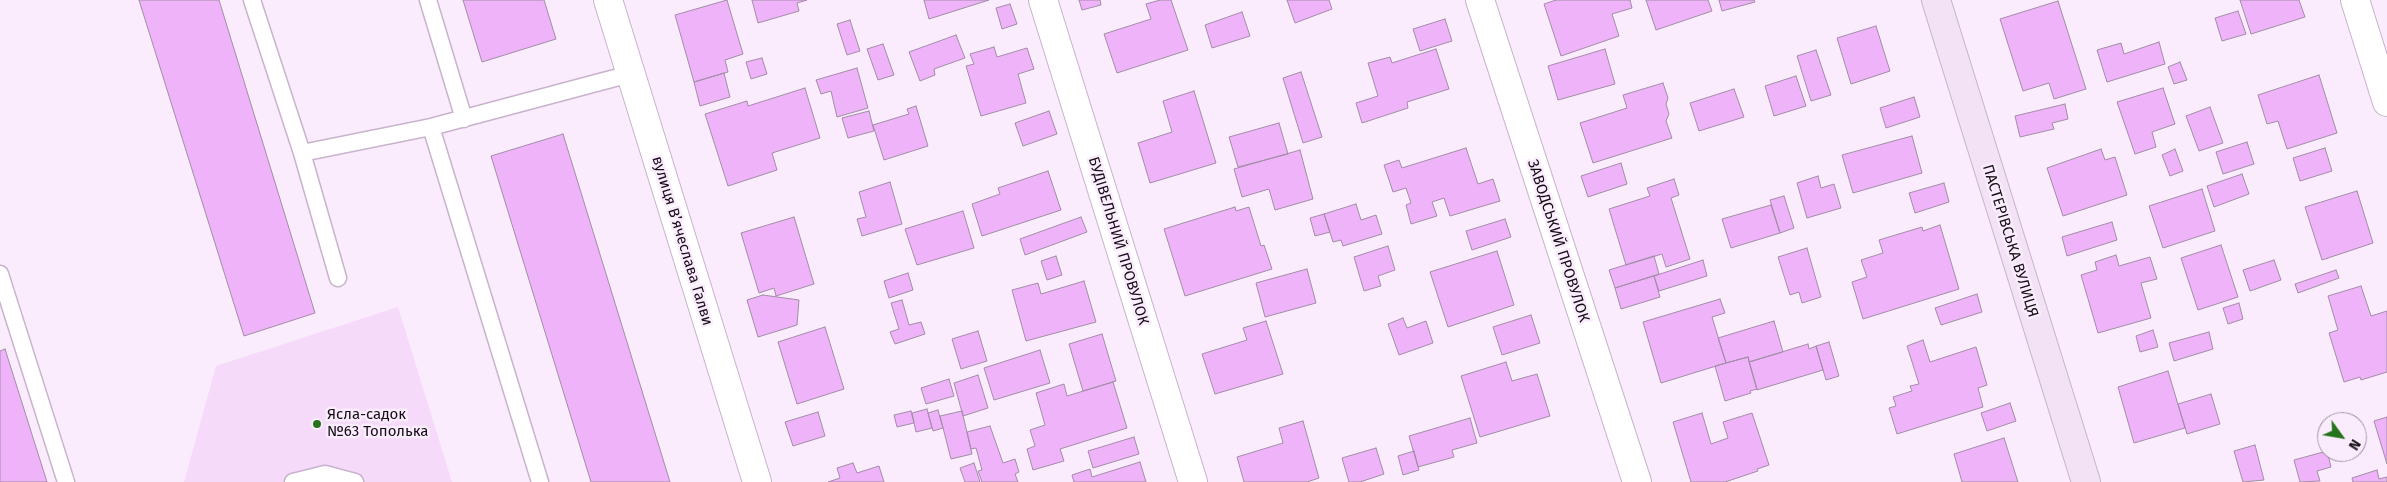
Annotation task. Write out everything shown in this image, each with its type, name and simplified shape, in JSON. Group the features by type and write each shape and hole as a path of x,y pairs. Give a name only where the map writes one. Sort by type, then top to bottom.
{"main road":[{"name":"ПАСТЕРІВСЬКА ВУЛИЦЯ","path":"1936,0 2086,482"}],"street":[{"name":"вулиця Вʼячеслава Галви","path":"608,0 757,482"},
{"name":"БУДІВЕЛЬНИЙ ПРОВУЛОК","path":"1043,0 1193,482"},
{"name":"ЗАВОДСЬКИЙ ПРОВУЛОК","path":"1480,0 1637,482"},
{"path":"2355,0 2387,102"}],"lane":[{"path":"252,0 302,153 338,278"},
{"path":"428,0 464,119"},
{"path":"302,153 431,128 630,74"},
{"path":"431,128 540,482"},
{"path":"0,274 66,482"},
{"path":"293,482 325,474 355,482"}],"shaded area":[{"name":"Ясла-садок №63 Тополька","path":"398,307 452,482 184,482 216,366"}],"building":[{"path":"139,0 219,0 315,313 244,336"},
{"path":"463,0 544,0 556,39 482,62"},
{"path":"727,0 743,54 725,60 728,72 694,82 675,15"},
{"path":"752,0 807,0 797,3 799,11 758,23"},
{"path":"924,0 989,0 929,19"},
{"path":"1079,0 1100,0 1101,5 1082,10"},
{"path":"1160,0 1171,0 1188,50 1117,73 1104,34 1151,19 1146,4"},
{"path":"1287,0 1329,0 1332,9 1295,23"},
{"path":"1556,0 1630,0 1632,8 1612,14 1619,36 1561,56 1544,4"},
{"path":"1646,0 1708,0 1712,11 1656,30"},
{"path":"1719,0 1754,0 1755,2 1722,11"},
{"path":"2240,0 2299,0 2305,17 2251,34"},
{"path":"2058,1 2086,89 2054,99 2049,83 2023,91 2000,19"},
{"path":"1010,4 1017,24 1002,29 996,8"},
{"path":"2238,11 2246,34 2222,41 2215,18"},
{"path":"1242,12 1250,36 1212,48 1205,25"},
{"path":"1445,19 1452,41 1420,51 1413,29"},
{"path":"850,20 860,51 847,55 837,24"},
{"path":"1876,26 1890,71 1851,84 1837,38"},
{"path":"956,35 965,58 934,69 935,75 920,81 909,52"},
{"path":"2159,42 2165,64 2107,82 2097,50 2121,43 2124,54"},
{"path":"883,44 894,75 878,80 867,49"},
{"path":"994,47 997,57 1027,48 1034,69 1018,74 1026,103 981,116 966,66 974,64 970,54"},
{"path":"1436,49 1449,89 1407,102 1408,108 1362,123 1356,103 1378,96 1368,63 1390,57 1392,63"},
{"path":"1605,49 1615,84 1558,100 1548,66"},
{"path":"1816,50 1831,95 1811,101 1797,56"},
{"path":"762,58 767,74 751,79 746,62"},
{"path":"2180,62 2187,80 2174,84 2168,67"},
{"path":"857,68 868,108 837,117 831,91 821,94 816,80"},
{"path":"1301,72 1322,137 1303,143 1283,78"},
{"path":"724,73 730,97 700,106 694,82"},
{"path":"2319,75 2337,133 2287,149 2278,121 2267,124 2258,95"},
{"path":"1796,76 1806,106 1774,116 1765,86"},
{"path":"1663,83 1668,98 1666,104 1669,114 1666,121 1672,138 1593,163 1580,123 1627,108 1623,95"},
{"path":"805,88 820,138 772,153 777,170 728,186 705,114 747,101 748,106"},
{"path":"2163,88 2175,124 2152,132 2156,147 2135,154 2117,102"},
{"path":"1734,89 1744,117 1699,131 1690,103"},
{"path":"1194,91 1216,163 1150,183 1138,143 1172,132 1163,101"},
{"path":"1914,97 1920,117 1886,128 1880,108"},
{"path":"2065,104 2068,119 2052,123 2054,129 2020,137 2015,116"},
{"path":"916,106 928,146 884,160 873,125 909,114 907,109"},
{"path":"2210,107 2223,143 2199,151 2186,116"},
{"path":"869,111 874,131 848,138 842,118"},
{"path":"1049,111 1057,134 1023,146 1015,123"},
{"path":"1279,123 1288,154 1238,167 1229,137"},
{"path":"563,134 670,482 591,482 491,156"},
{"path":"1912,136 1922,173 1853,193 1842,155"},
{"path":"2247,142 2254,164 2223,174 2216,152"},
{"path":"1466,148 1478,184 1493,179 1500,201 1450,216 1444,198 1432,202 1437,216 1411,224 1406,205 1411,203 1406,188 1393,192 1384,165 1399,160 1402,168"},
{"path":"2325,148 2332,171 2300,181 2293,158"},
{"path":"2101,149 2105,160 2115,157 2127,195 2063,216 2047,168"},
{"path":"2175,149 2183,171 2170,176 2162,155"},
{"path":"1300,150 1313,199 1275,210 1269,189 1242,197 1234,169"},
{"path":"1621,163 1627,184 1588,197 1581,176"},
{"path":"1048,171 1061,210 982,236 972,204 1000,194 998,188"},
{"path":"2242,174 2249,194 2214,207 2207,186"},
{"path":"1818,176 1821,188 1834,184 1841,208 1807,218 1797,183"},
{"path":"1674,179 1679,195 1671,198 1690,259 1666,267 1662,254 1626,265 1609,209 1650,196 1647,188"},
{"path":"890,182 902,224 862,236 857,219 866,217 859,192"},
{"path":"1944,183 1949,202 1915,213 1909,193"},
{"path":"2202,189 2215,231 2163,248 2149,206"},
{"path":"2357,191 2373,243 2322,260 2305,207"},
{"path":"1784,196 1794,228 1780,233 1770,200"},
{"path":"1356,204 1361,220 1376,215 1382,234 1343,246 1341,240 1333,242 1324,214"},
{"path":"1771,205 1780,233 1731,248 1722,219"},
{"path":"1235,207 1236,211 1249,207 1261,246 1264,245 1272,269 1185,296 1164,229"},
{"path":"963,211 974,248 917,265 905,229"},
{"path":"1324,214 1330,232 1315,236 1310,218"},
{"path":"794,217 814,284 776,296 774,288 759,293 741,233"},
{"path":"1081,217 1087,232 1025,255 1020,239"},
{"path":"1505,219 1511,237 1472,250 1466,231"},
{"path":"2112,222 2117,240 2067,256 2062,237"},
{"path":"1940,225 1959,289 1863,319 1852,282 1867,277 1861,260 1883,253 1879,240 1922,227 1923,231"},
{"path":"2221,245 2238,297 2198,310 2181,258"},
{"path":"1388,246 1395,270 1378,276 1381,286 1364,291 1354,257"},
{"path":"1807,248 1821,297 1802,303 1799,292 1790,295 1778,257"},
{"path":"1497,251 1514,305 1448,327 1430,272"},
{"path":"2116,255 2119,266 2150,257 2157,279 2141,283 2151,318 2098,333 2081,275 2097,270 2095,262"},
{"path":"1056,256 1062,275 1047,280 1041,261"},
{"path":"1654,256 1659,274 1615,288 1609,270"},
{"path":"1703,260 1707,276 1659,291 1654,276"},
{"path":"2274,260 2281,280 2250,291 2243,270"},
{"path":"1307,269 1316,303 1265,317 1256,283"},
{"path":"2336,270 2339,278 2298,293 2295,284"},
{"path":"908,273 913,290 889,298 884,281"},
{"path":"1654,276 1660,297 1621,309 1615,288"},
{"path":"1084,281 1096,322 1026,341 1012,290 1038,283 1041,294"},
{"path":"2361,286 2371,316 2387,311 2387,372 2361,380 2360,377 2344,382 2329,333 2338,330 2328,296"},
{"path":"1977,294 1982,312 1941,325 1935,308"},
{"path":"763,295 799,300 797,325 758,337 747,300"},
{"path":"1720,299 1725,313 1712,317 1726,363 1661,383 1643,322"},
{"path":"902,300 909,325 921,322 925,334 895,344 890,332 899,329 891,303"},
{"path":"2239,303 2243,319 2228,324 2223,308"},
{"path":"1531,315 1540,343 1502,355 1493,327"},
{"path":"1403,318 1407,328 1426,321 1433,343 1399,355 1388,324"},
{"path":"1266,321 1283,374 1215,394 1202,354 1247,340 1243,328"},
{"path":"1774,321 1783,352 1749,362 1748,357 1726,363 1718,338"},
{"path":"825,327 844,389 797,404 778,342"},
{"path":"2153,330 2158,347 2140,352 2136,336"},
{"path":"978,331 987,361 961,369 952,339"},
{"path":"2209,332 2213,349 2174,361 2169,343"},
{"path":"1102,334 1116,381 1083,391 1069,344"},
{"path":"1923,340 1930,362 1976,347 1987,385 1978,388 1983,407 1897,434 1889,408 1896,406 1893,397 1912,391 1910,386 1919,384 1907,346"},
{"path":"1829,342 1839,376 1826,380 1816,346"},
{"path":"1808,344 1809,349 1816,346 1823,370 1757,390 1749,362"},
{"path":"5,349 47,482 0,482 0,351"},
{"path":"1040,350 1050,383 994,400 984,368"},
{"path":"1748,357 1757,389 1750,391 1751,393 1725,401 1715,366"},
{"path":"1506,362 1512,381 1537,374 1550,416 1480,437 1461,376"},
{"path":"2168,371 2185,428 2134,443 2118,387"},
{"path":"978,375 988,408 963,416 954,383"},
{"path":"949,379 954,396 926,404 921,388"},
{"path":"1113,382 1127,428 1060,449 1064,461 1033,470 1027,449 1035,446 1030,430 1045,425 1036,393 1064,384 1067,396"},
{"path":"2211,394 2220,424 2187,434 2178,404"},
{"path":"2010,403 2016,421 1987,431 1981,413"},
{"path":"927,409 932,428 916,432 912,413"},
{"path":"938,410 943,428 933,431 928,413"},
{"path":"911,411 914,423 897,427 894,415"},
{"path":"962,411 972,454 951,459 940,416"},
{"path":"818,412 825,436 793,446 785,422"},
{"path":"1702,413 1711,444 1728,438 1723,422 1752,413 1769,465 1757,469 1758,471 1725,482 1691,482 1673,422"},
{"path":"2387,417 2387,464 2374,421"},
{"path":"1470,418 1477,443 1452,450 1454,457 1418,467 1409,436"},
{"path":"1303,421 1319,478 1307,482 1244,482 1237,457 1283,443 1279,428"},
{"path":"990,426 1003,463 1015,459 1019,472 1015,474 1018,482 982,482 978,471 982,470 976,448 971,449 967,432"},
{"path":"1134,437 1139,454 1093,468 1088,451"},
{"path":"2004,438 2018,482 1962,482 1954,454"},
{"path":"2255,445 2264,480 2243,482 2234,451"},
{"path":"1376,448 1384,474 1360,482 1349,482 1342,458"},
{"path":"1414,451 1419,470 1403,475 1398,456"},
{"path":"2317,454 2317,462 2330,462 2331,467 2317,471 2320,481 2300,482 2294,460"},
{"path":"1140,462 1146,482 1074,482 1072,475 1090,469 1092,477"},
{"path":"853,463 857,473 879,466 884,482 828,482 840,478 837,468"},
{"path":"974,463 980,482 965,482 960,468"},
{"path":"2377,470 2379,479 2387,477 2387,482 2353,482 2352,478"}],"place":[{"name":"Ясла-садок №63 Тополька","path":"317,424"}]}
